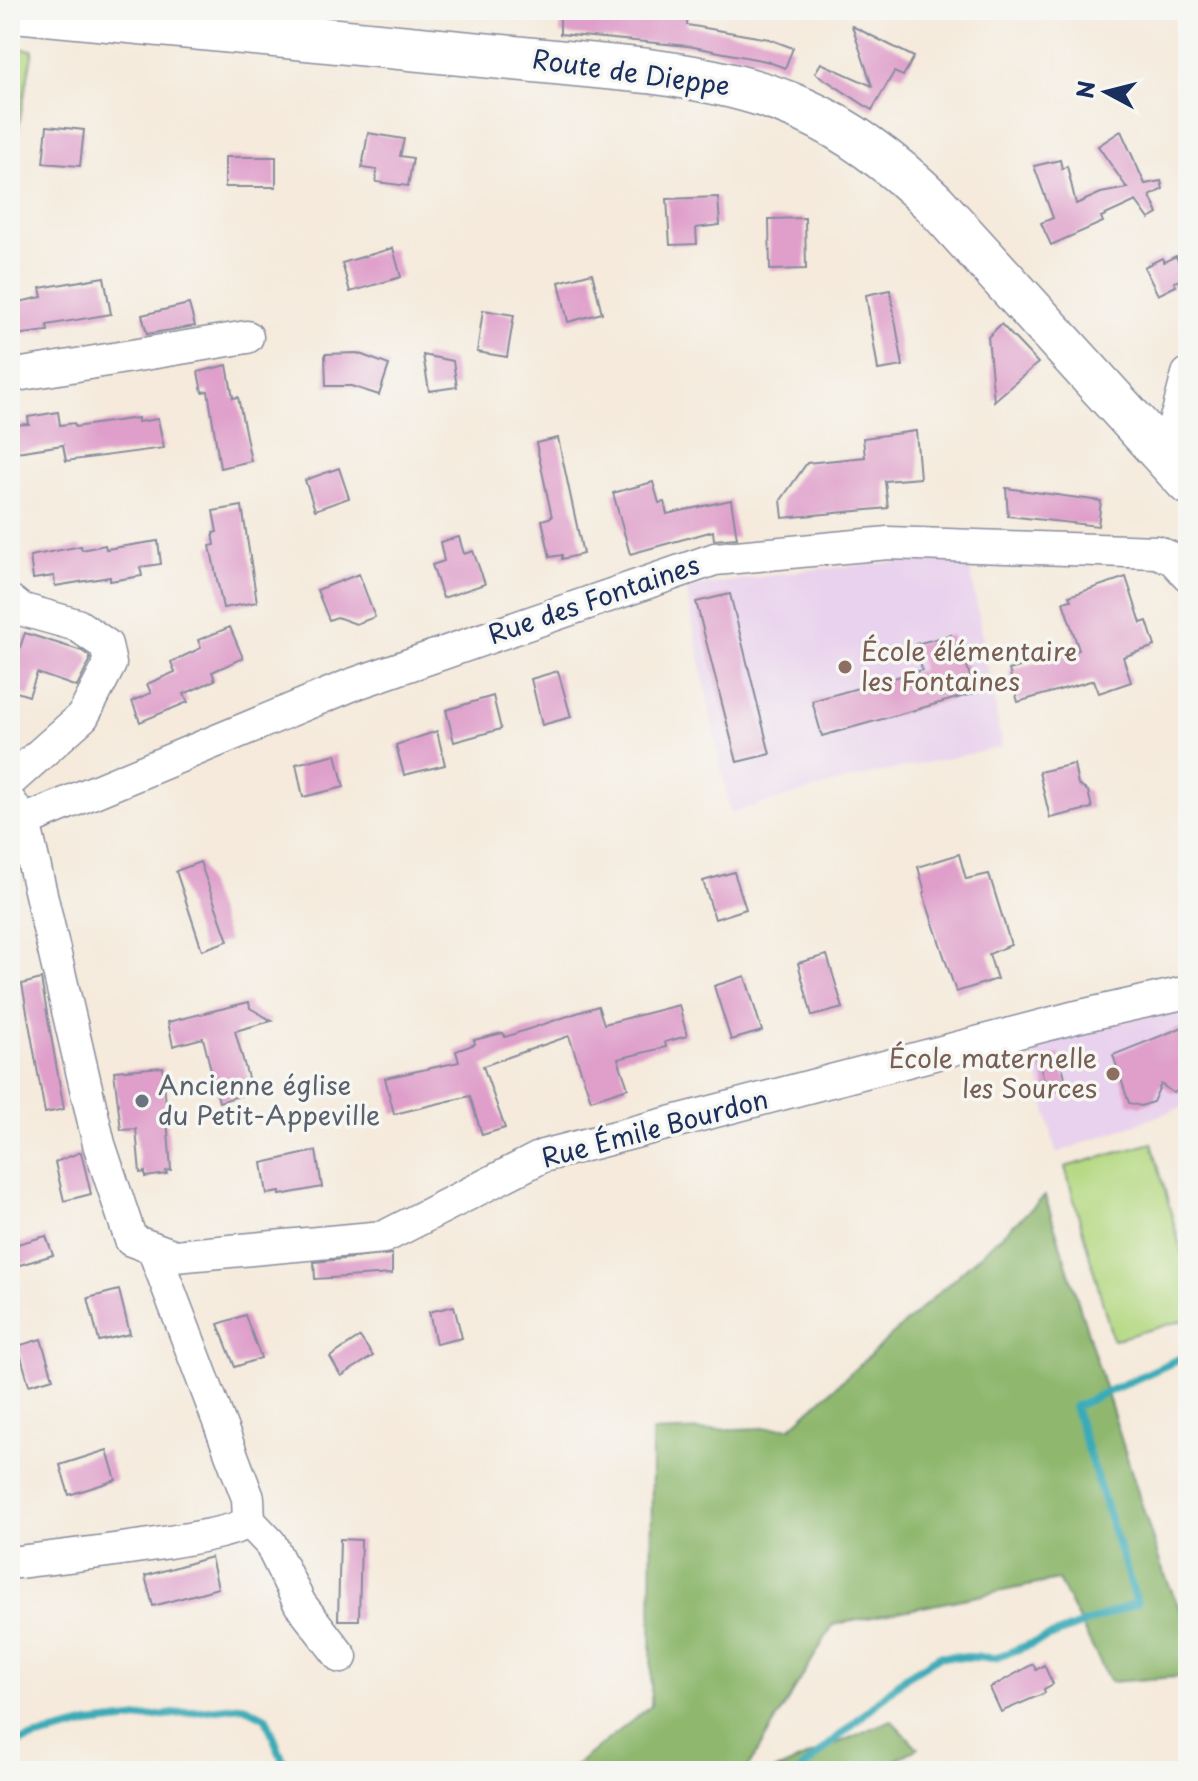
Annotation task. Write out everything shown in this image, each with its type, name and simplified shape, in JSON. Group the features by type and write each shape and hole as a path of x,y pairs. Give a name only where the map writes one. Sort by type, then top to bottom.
{"main road":[{"name":"Route de Dieppe","path":"15,10 83,13 648,71 715,81 794,104 853,136 903,174 934,203 1175,468"}],"street":[{"path":"10,376 247,337"},
{"path":"1175,468 1178,413 1188,374"},
{"name":"Rue des Fontaines","path":"17,811 351,685 715,559 888,543 1142,551 1157,552 1173,559 1188,575"},
{"path":"10,601 20,609 77,625 106,645 110,664 83,716 10,781"},
{"path":"17,811 99,1144 131,1240 153,1248 248,1498 249,1521 270,1543 300,1604 341,1657"},
{"name":"Rue Émile Bourdon","path":"153,1248 175,1256 384,1237 543,1156 1076,1017 1188,992"},
{"path":"10,1563 209,1535 243,1526 249,1521"}],"shaded area":[{"name":"École élémentaire les Fontaines","path":"968,556 1002,747 850,779 730,813 686,588 809,570"},
{"name":"École maternelle les Sources","path":"1188,1007 1188,1105 1056,1153 1031,1043"}],"green space":[{"path":"10,47 33,50 10,171"},
{"path":"1152,1143 1188,1276 1188,1319 1113,1340 1065,1167"},
{"path":"1045,1196 1161,1566 1188,1628 1188,1676 1110,1682 1058,1580 833,1625 746,1771 568,1771 651,1706 652,1432 791,1427"},
{"path":"891,1720 918,1748 875,1771 774,1771"}],"building":[{"path":"560,10 653,15 654,10 688,10 687,25 769,39 793,48 785,68 766,61 688,46 560,34"},
{"path":"852,26 914,57 903,76 894,72 872,110 815,73 821,63 872,86"},
{"path":"47,126 84,130 80,166 43,163"},
{"path":"1121,131 1145,184 1161,181 1163,189 1150,196 1158,214 1149,219 1136,201 1101,217 1103,222 1051,245 1041,223 1053,218 1034,166 1060,160 1062,169 1067,166 1076,204 1101,193 1127,188 1098,146"},
{"path":"368,133 404,139 400,156 413,158 408,186 376,182 377,170 362,168"},
{"path":"225,157 276,157 276,187 225,187"},
{"path":"718,197 720,225 696,228 697,244 670,245 667,199"},
{"path":"805,218 806,269 770,270 769,219"},
{"path":"393,248 401,277 350,292 342,263"},
{"path":"1176,256 1186,278 1174,282 1176,286 1158,295 1144,267 1162,258 1164,262"},
{"path":"592,273 602,313 568,322 559,282"},
{"path":"104,277 111,314 47,325 48,331 15,335 10,304 42,297 40,288"},
{"path":"890,290 903,366 878,370 866,295"},
{"path":"189,304 195,326 147,334 142,315"},
{"path":"483,310 514,315 507,357 477,352"},
{"path":"1001,324 1038,363 994,401 988,337"},
{"path":"357,353 389,365 379,395 351,386 326,386 325,354"},
{"path":"423,355 453,361 457,387 429,391"},
{"path":"227,365 233,398 238,397 251,461 220,468 208,391 202,392 198,372"},
{"path":"58,412 60,425 74,423 75,427 138,418 138,422 158,419 164,448 66,461 63,445 10,453 10,425 29,424 28,417"},
{"path":"916,431 920,478 885,481 888,508 783,518 781,500 807,463 865,457 863,438"},
{"path":"558,438 583,554 562,559 562,555 550,557 542,520 552,517 536,443"},
{"path":"339,468 349,498 315,510 305,480"},
{"path":"653,482 659,503 664,502 667,514 731,500 737,538 714,540 713,531 630,554 613,493"},
{"path":"1006,488 1101,501 1098,526 1008,516"},
{"path":"242,506 257,602 223,608 210,546 215,545 213,533 217,532 213,511"},
{"path":"459,537 464,554 473,551 485,584 443,598 432,565 444,561 440,542"},
{"path":"158,541 161,564 140,567 142,576 110,581 110,577 55,586 54,576 33,579 30,556 81,546 82,550 105,545 106,549"},
{"path":"359,574 375,617 356,624 337,617 329,620 317,590"},
{"path":"1126,577 1141,623 1147,621 1155,646 1123,657 1131,682 1099,693 1094,680 1018,702 1009,670 1079,650 1063,602 1071,600 1069,596"},
{"path":"730,594 770,754 737,762 696,602"},
{"path":"230,627 243,658 212,672 215,680 184,694 188,702 140,722 132,701 151,693 147,684 175,672 171,662 201,648 198,640"},
{"path":"25,633 89,656 90,661 77,687 37,673 29,696 10,690 10,676"},
{"path":"951,635 958,658 964,656 975,693 822,736 812,701 922,670 916,644"},
{"path":"558,671 571,717 542,725 531,679"},
{"path":"493,696 501,729 454,742 446,710"},
{"path":"437,731 445,765 404,775 396,745"},
{"path":"336,754 344,787 303,797 296,764"},
{"path":"1074,764 1078,785 1088,791 1092,808 1050,818 1039,772"},
{"path":"959,854 966,879 989,874 1011,945 989,954 997,979 956,992 923,893 918,867"},
{"path":"200,862 228,941 202,950 176,871"},
{"path":"734,872 746,909 715,919 703,881"},
{"path":"827,955 843,1008 812,1016 798,963"},
{"path":"745,976 762,1031 731,1040 714,986"},
{"path":"41,979 64,1109 45,1113 22,984"},
{"path":"249,1002 250,1008 272,1021 235,1031 252,1092 219,1102 203,1038 173,1046 168,1022"},
{"path":"679,1005 687,1036 665,1042 666,1047 618,1059 628,1088 591,1100 569,1036 483,1066 505,1128 482,1135 470,1096 394,1114 385,1078 459,1062 456,1051 475,1044 474,1040 503,1033 505,1037 598,1006 604,1024"},
{"path":"1188,1025 1188,1088 1173,1093 1161,1084 1153,1102 1141,1106 1129,1103 1113,1055"},
{"path":"1059,1054 1068,1089 1047,1093 1039,1060"},
{"name":"Ancienne église du Petit-Appeville","path":"163,1067 171,1170 166,1171 167,1174 145,1177 145,1172 140,1173 136,1129 121,1130 114,1071"},
{"path":"316,1151 322,1187 280,1195 280,1192 267,1194 262,1163"},
{"path":"81,1152 91,1194 64,1201 55,1162"},
{"path":"46,1236 53,1255 10,1268 10,1246"},
{"path":"392,1254 392,1274 315,1279 314,1262"},
{"path":"119,1290 130,1334 99,1341 88,1298"},
{"path":"454,1306 462,1338 436,1344 429,1312"},
{"path":"245,1315 261,1358 235,1367 218,1324"},
{"path":"360,1337 373,1356 341,1376 330,1357"},
{"path":"41,1339 53,1378 29,1385 18,1346"},
{"path":"107,1450 116,1480 69,1495 60,1465"},
{"path":"340,1539 361,1540 359,1620 338,1620"},
{"path":"211,1557 218,1588 153,1606 145,1576"},
{"path":"1033,1664 1036,1670 1044,1665 1053,1684 1044,1689 1045,1693 1001,1712 990,1688"}],"waterway":[{"path":"800,1771 907,1676 940,1656 995,1658 1137,1603 1074,1407 1188,1355"},
{"path":"10,1744 89,1724 243,1706 266,1718 287,1771"}],"place":[{"name":"École élémentaire les Fontaines","path":"845,667"},
{"name":"École maternelle les Sources","path":"1113,1074"},
{"name":"Ancienne église du Petit-Appeville","path":"142,1101"}]}
